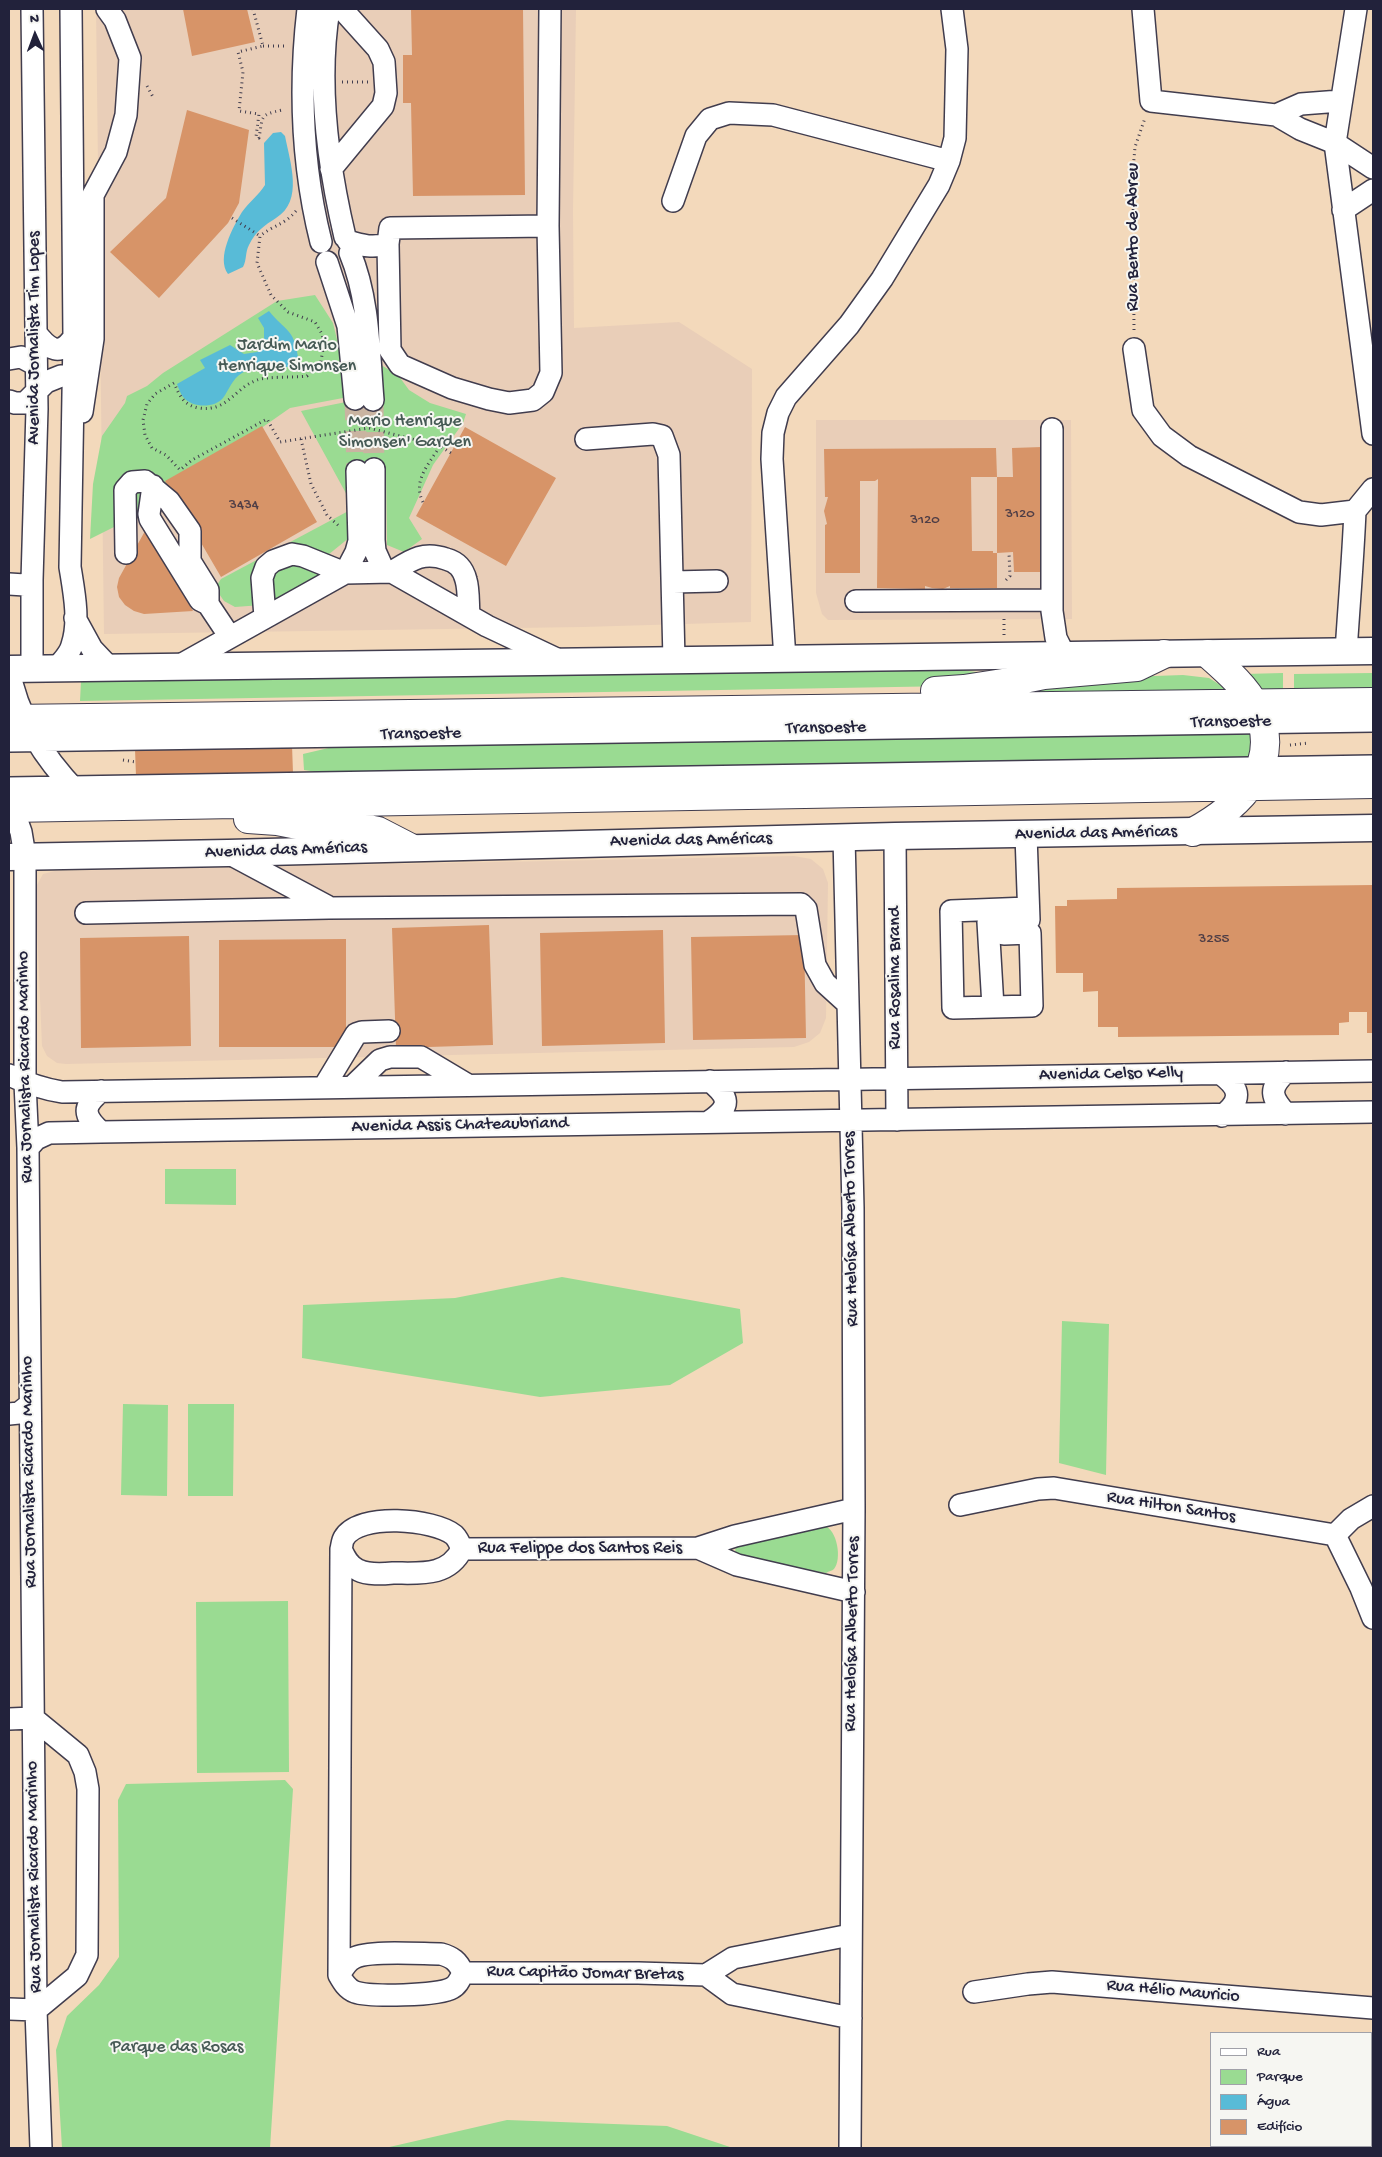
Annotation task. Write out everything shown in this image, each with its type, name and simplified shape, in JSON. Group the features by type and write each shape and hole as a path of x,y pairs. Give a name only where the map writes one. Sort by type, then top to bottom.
{"highway":[{"path":"852,708 869,699 907,692 964,689 1044,675 1137,667 1164,654"},
{"path":"1193,832 1217,819 1227,810 1254,777 1264,746 1258,713 1233,676 1208,654"},
{"path":"24,726 852,708 1258,713 1371,718"},
{"path":"10,800 80,796 207,804 1254,777 1369,769"},
{"path":"207,804 247,819 277,820 318,829 378,831 409,847"}],"main road":[{"path":"26,668 1373,651"},
{"name":"Avenida das Américas","path":"17,856 228,853 844,837 1373,828"}],"street":[{"name":"Avenida Jornalista Tim Lopes","path":"32,9 36,333 32,580 26,668 14,693 24,726 80,796"},
{"path":"71,9 93,339 80,375"},
{"path":"26,668 73,645 76,618 75,596 70,567 80,375 74,337 83,208 93,195 116,152 126,115 130,58 115,20 107,9"},
{"path":"308,9 302,71 304,124 315,219 321,242 320,251 327,262 348,326 364,400 380,350 388,268 388,232 393,227 548,226"},
{"path":"328,9 324,36 326,122 331,169 350,250 380,350 400,366 452,388 509,403 534,400 543,392 550,373 548,226 550,9"},
{"path":"331,169 383,106 386,93 384,62 378,49 342,9"},
{"path":"785,659 772,459 773,433 778,413 786,397 848,325 882,279 940,185 955,138 956,49 952,9"},
{"path":"1143,9 1151,101 1276,115 1300,129 1335,143 1373,168"},
{"path":"1356,9 1335,143 1373,434"},
{"path":"1276,115 1301,104 1340,102"},
{"path":"673,200 696,136 710,119 729,113 773,115 949,161"},
{"path":"1344,210 1373,190"},
{"path":"321,242 329,234 340,234 350,250 371,265 388,268"},
{"path":"327,262 342,262 350,250 363,246 371,247 388,244"},
{"path":"36,333 53,349 60,350 67,346 74,337"},
{"path":"1134,349 1143,410 1162,436 1189,456 1299,512 1321,515 1355,511"},
{"path":"9,360 21,357 36,365"},
{"path":"9,401 25,403 46,382 80,375"},
{"path":"1052,429 1052,600 1056,638 1064,656"},
{"path":"586,439 653,434 662,436 669,455 674,660"},
{"path":"176,667 345,573 359,542 366,470 375,552 388,571 469,614 487,626 561,661"},
{"path":"126,552 125,490 128,485 138,480 146,481 169,501 190,531 190,561 230,637"},
{"path":"153,486 149,514 173,558 200,600 208,597"},
{"path":"1346,652 1355,511 1373,489"},
{"path":"173,558 176,510"},
{"path":"264,617 262,578 266,567 273,561 292,554 303,556 345,573 388,571 424,555 434,554 454,561 462,569 467,581 469,614"},
{"path":"9,584 25,585 32,580"},
{"path":"673,582 718,581"},
{"path":"856,601 1052,600"},
{"path":"76,618 92,649 110,668"},
{"name":"Transoeste","path":"9,741 24,726 154,745 273,742 289,736 1258,713"},
{"path":"80,796 137,786 148,779 285,776 300,782 1254,777"},
{"name":"Rua Jornalista Ricardo Marinho","path":"10,800 17,856 17,1079 28,1148 36,2010 41,2148"},
{"path":"993,1007 988,922 1029,920 1026,835"},
{"name":"Rua Rosalina Brand","path":"895,836 897,1120"},
{"path":"844,837 850,1120"},
{"path":"228,853 329,908"},
{"path":"86,913 329,908 801,904 806,909 816,965 825,983 847,1004"},
{"path":"989,935 1030,933 1032,1006 954,1008 951,911 1028,908"},
{"path":"324,1087 353,1036 359,1032 392,1036"},
{"path":"352,1087 380,1060 390,1057 421,1057 468,1085"},
{"name":"Avenida Celso Kelly","path":"849,1079 1373,1071"},
{"path":"1286,1072 1276,1081 1273,1093 1276,1103 1286,1114"},
{"path":"1221,1074 1233,1083 1237,1093 1234,1106 1222,1116"},
{"path":"17,1079 48,1090 62,1092 849,1079"},
{"path":"710,1081 723,1092 726,1102 722,1113 710,1122"},
{"path":"101,1091 90,1100 86,1112 90,1121 101,1132"},
{"path":"897,1120 1373,1112"},
{"name":"Rua Heloísa Alberto Torres","path":"850,1120 854,1208 854,1592 850,1935 850,2148"},
{"name":"Avenida Assis Chateaubriand","path":"28,1148 36,1139 49,1133 897,1120"},
{"path":"9,1414 19,1413 29,1405"},
{"name":"Rua Hilton Santos","path":"960,1505 1038,1489 1054,1488 1335,1535"},
{"path":"1373,1506 1351,1519 1335,1535 1361,1588 1373,1618"},
{"name":"Rua Felippe dos Santos Reis","path":"462,1549 698,1548 735,1536 854,1509"},
{"name":"Rua Felippe dos Santos Reis","path":"372,1522 425,1523 445,1529 456,1537 462,1549 457,1560 431,1573 371,1574 358,1570 346,1561 341,1549 344,1538 354,1529 372,1522"},
{"name":"Rua Felippe dos Santos Reis","path":"698,1548 737,1565 854,1592"},
{"path":"339,1975 341,1549"},
{"path":"9,1719 33,1718 78,1755 85,1772 88,1789 88,1955 77,1976 36,2010 9,2009"},
{"name":"Rua Capitão Jomar Bretas","path":"463,1973 706,1975 733,1958 850,1935"},
{"name":"Rua Capitão Jomar Bretas","path":"368,1954 441,1954 452,1957 460,1965 463,1973 460,1981 453,1988 440,1993 366,1994 353,1991 344,1984 339,1975 346,1964 354,1957 368,1954"},
{"name":"Rua Capitão Jomar Bretas","path":"706,1975 732,1994 851,2018"},
{"name":"Rua Hélio Mauricio","path":"974,1992 1052,1982 1373,2008"}],"path":[{"path":"253,9 263,46 238,52 243,72 239,111 259,114 256,137 259,138 263,116 266,113 282,110 285,116"},
{"path":"337,82 370,82"},
{"name":"Rua Bento de Abreu","path":"1134,349 1133,170 1136,147 1151,101"},
{"path":"259,235 270,228 286,222 298,204"},
{"path":"232,218 259,235"},
{"path":"259,235 257,262 271,295 288,312 315,322 322,334 324,343 321,361 307,376 258,380 246,386 224,404 210,410 195,407 182,401 174,382 155,394 147,404 143,420 145,435 152,448 166,455 180,470 192,460 267,419 280,442 369,428 440,446 451,453"},
{"path":"301,439 311,484 327,515 340,526 341,533"},
{"path":"424,502 419,494 421,475 440,446"},
{"path":"1290,736 1290,754"}],"shaded area":[{"path":"96,9 576,9 573,211 574,328 679,322 752,369 751,622 583,627 104,634"},
{"path":"816,420 1071,420 1072,619 828,620 822,614 816,593"},
{"path":"794,856 811,859 823,869 828,883 826,1018 820,1033 809,1042 794,1047 66,1064 57,1063 47,1056 42,1046 36,901 37,885 43,874 55,871"}],"green space":[{"name":"Jardim Mario Henrique Simonsen","path":"315,295 333,323 349,389 343,398 290,408 134,517 90,539 93,484 102,436 125,403 127,396 147,386 163,373 277,301"},
{"name":"Mario Henrique Simonsen' Garden","path":"381,365 398,375 409,390 430,403 466,414 463,423 433,465 409,518 422,539 404,552 387,545 386,467 352,469 354,508 301,411 351,401"},
{"path":"354,508 355,533 323,559 322,576 275,604 235,607 224,601 215,588 221,579"},
{"path":"956,670 1011,675 953,686 80,701 81,681"},
{"path":"1283,673 1283,692 1262,693 1244,674"},
{"path":"1373,673 1373,691 1294,692 1294,674"},
{"path":"1183,675 1209,678 1225,688 1222,693 974,696 1126,677"},
{"path":"1251,730 1250,765 362,779 304,770 303,754 354,742"},
{"path":"165,1169 236,1169 236,1205 165,1204"},
{"path":"562,1277 740,1309 743,1343 670,1385 540,1397 302,1358 303,1305 455,1298"},
{"path":"1062,1321 1109,1324 1106,1475 1059,1463"},
{"path":"123,1404 168,1405 167,1496 121,1495"},
{"path":"188,1404 234,1404 233,1496 188,1496"},
{"path":"823,1525 832,1532 838,1552 838,1559 834,1569 826,1573 740,1559 735,1553 736,1544"},
{"path":"288,1601 289,1772 197,1773 196,1602"},
{"name":"Parque das Rosas","path":"285,1780 293,1789 270,2148 62,2148 56,2050 67,2016 99,1985 119,1957 118,1800 126,1784"},
{"path":"507,2120 667,2126 733,2148 385,2148"}],"water":[{"path":"281,132 285,136 292,169 293,180 290,202 285,211 264,226 251,240 243,267 228,274 224,260 230,234 242,212 265,185 264,143 273,133"},
{"path":"269,311 294,340 298,357 292,366 260,368 242,373 233,381 223,398 215,404 198,405 184,398 177,384 205,368 200,360 230,345 244,354 257,352 264,346 264,328 258,318"}],"building":[{"path":"183,9 247,9 255,42 192,56"},
{"path":"411,9 523,9 525,195 413,196 411,103 403,103 403,55 412,55"},
{"path":"187,110 249,130 239,203 228,223 159,298 110,252 166,198"},
{"path":"262,426 317,522 221,577 165,481"},
{"path":"465,427 556,478 506,566 416,516"},
{"path":"1042,447 1044,572 1014,572 1013,552 997,553 997,477 1013,477 1012,448"},
{"path":"996,448 997,477 971,477 972,551 993,551 993,553 997,553 997,588 950,588 950,586 943,589 925,586 925,589 877,588 878,479 875,481 860,481 860,573 825,573 825,525 827,524 824,511 828,497 825,497 824,449"},
{"path":"145,531 193,611 144,614 134,611 125,605 119,597 117,587 119,578"},
{"path":"292,745 293,773 136,776 135,749"},
{"path":"1373,885 1373,1033 1367,1033 1367,1012 1349,1012 1349,1022 1339,1023 1339,1035 1118,1037 1118,1027 1098,1027 1098,991 1083,992 1083,973 1056,973 1055,906 1067,906 1067,900 1117,899 1117,888"},
{"path":"489,925 493,1045 396,1048 392,928"},
{"path":"663,930 665,1043 542,1046 540,933"},
{"path":"804,935 806,1038 693,1040 691,937"},
{"path":"189,936 191,1046 81,1048 80,938"},
{"path":"346,939 346,1047 219,1047 219,940"}],"tunnel":[{"path":"355,399 357,471"},
{"path":"373,400 374,469"}]}
